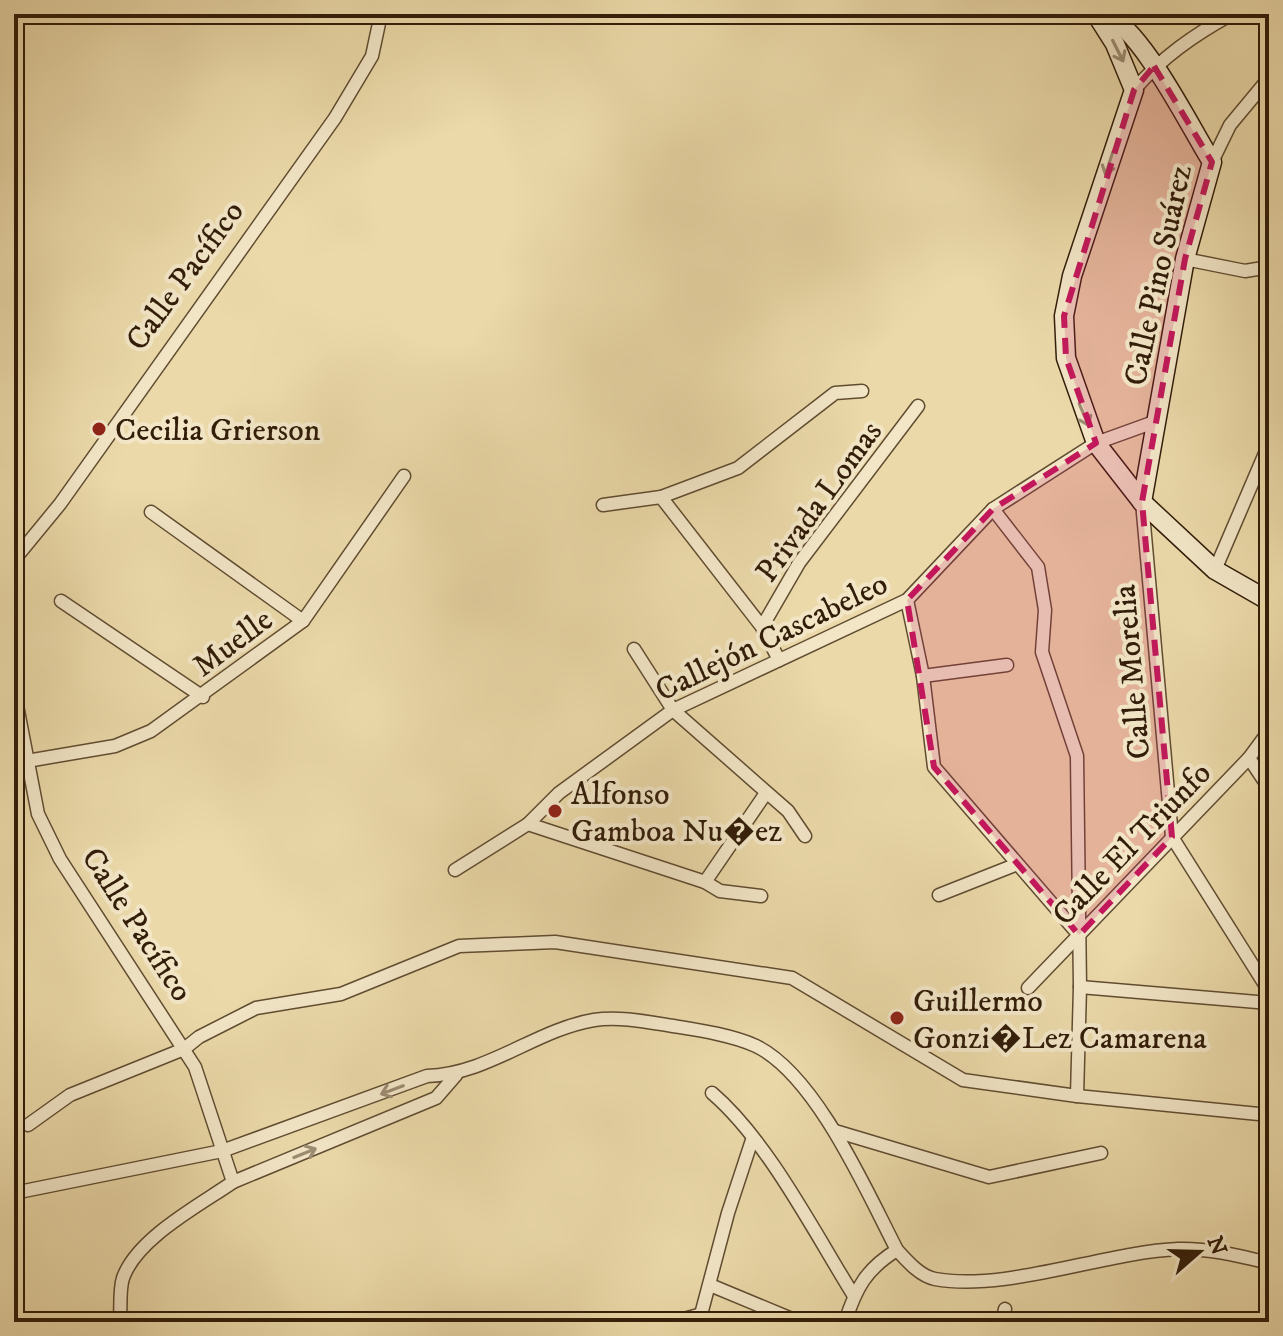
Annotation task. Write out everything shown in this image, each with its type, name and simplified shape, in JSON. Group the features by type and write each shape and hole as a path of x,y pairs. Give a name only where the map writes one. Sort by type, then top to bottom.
{"main road":[{"path":"1096,14 1115,44 1134,90 1072,276 1064,316 1066,358 1096,443 1142,502 1215,570 1269,601"},
{"path":"1105,14 1130,34 1154,66 1212,162"},
{"name":"Calle Pino Suárez","path":"1142,502 1185,259 1212,162"}],"street":[{"name":"Calle Pacífico","path":"14,560 60,504 335,118 372,56 381,14"},
{"path":"1134,90 1154,66 1193,36 1232,14"},
{"name":"Calle Pino Suárez","path":"1212,162 1230,125 1269,78"},
{"path":"1185,259 1245,271 1269,267"},
{"name":"Privada Lomas","path":"603,505 661,497 738,468 835,393 862,391"},
{"name":"Privada Lomas","path":"762,627 799,563 918,406"},
{"name":"Callejón Cascabeleo","path":"455,870 528,824 559,793 673,710 907,600 993,509 1096,443 1157,421"},
{"path":"1215,570 1269,444"},
{"name":"Muelle","path":"27,761 115,746 151,731 203,697 303,621 404,476"},
{"path":"661,497 762,627 779,660"},
{"name":"Calle Morelia","path":"1142,502 1172,837"},
{"path":"993,509 1038,567 1045,610 1042,652 1077,756 1080,987 1077,1096"},
{"path":"151,512 303,621"},
{"path":"907,600 923,676 934,767 1015,865 1079,935"},
{"path":"61,601 203,697"},
{"path":"634,649 673,710 788,811 805,836"},
{"path":"923,676 1007,665"},
{"name":"Calle Pacífico","path":"14,690 38,814 60,859 195,1067 233,1182"},
{"name":"Calle El Triunfo","path":"1028,988 1249,758 1269,731"},
{"path":"1249,758 1269,788"},
{"path":"705,882 766,793"},
{"path":"528,824 705,882 720,891 761,896"},
{"path":"1172,837 1269,991"},
{"path":"939,895 1015,865"},
{"path":"28,1125 70,1095 184,1049 199,1037 256,1008 331,997 459,946 555,942 792,978 963,1080 1077,1096 1269,1115"},
{"path":"1080,987 1269,1003"},
{"path":"14,1193 222,1151 427,1076 456,1075 550,1034 594,1020 637,1020 690,1028 756,1046 790,1073 835,1131 897,1250 909,1264 932,1279 962,1280 1179,1249 1230,1253 1269,1263"},
{"path":"120,1322 123,1279 132,1262 166,1228 233,1182 436,1098 456,1075"},
{"path":"712,1093 735,1113 752,1140 773,1164 854,1296"},
{"path":"835,1131 989,1177 1101,1153"},
{"path":"673,1322 701,1318 728,1213 752,1140"},
{"path":"845,1322 854,1296 874,1264 897,1250"},
{"path":"710,1285 799,1322"}],"highlighted area":[{"path":"1154,66 1212,162 1185,259 1142,502 1172,837 1079,935 934,767 907,600 993,509 1096,443 1066,358 1064,316 1134,90"}],"place":[{"name":"Cecilia Grierson","path":"99,429"},
{"name":"Alfonso Gamboa Nu�ez","path":"555,811"},
{"name":"Guillermo Gonzi�Lez Camarena","path":"897,1018"}]}
